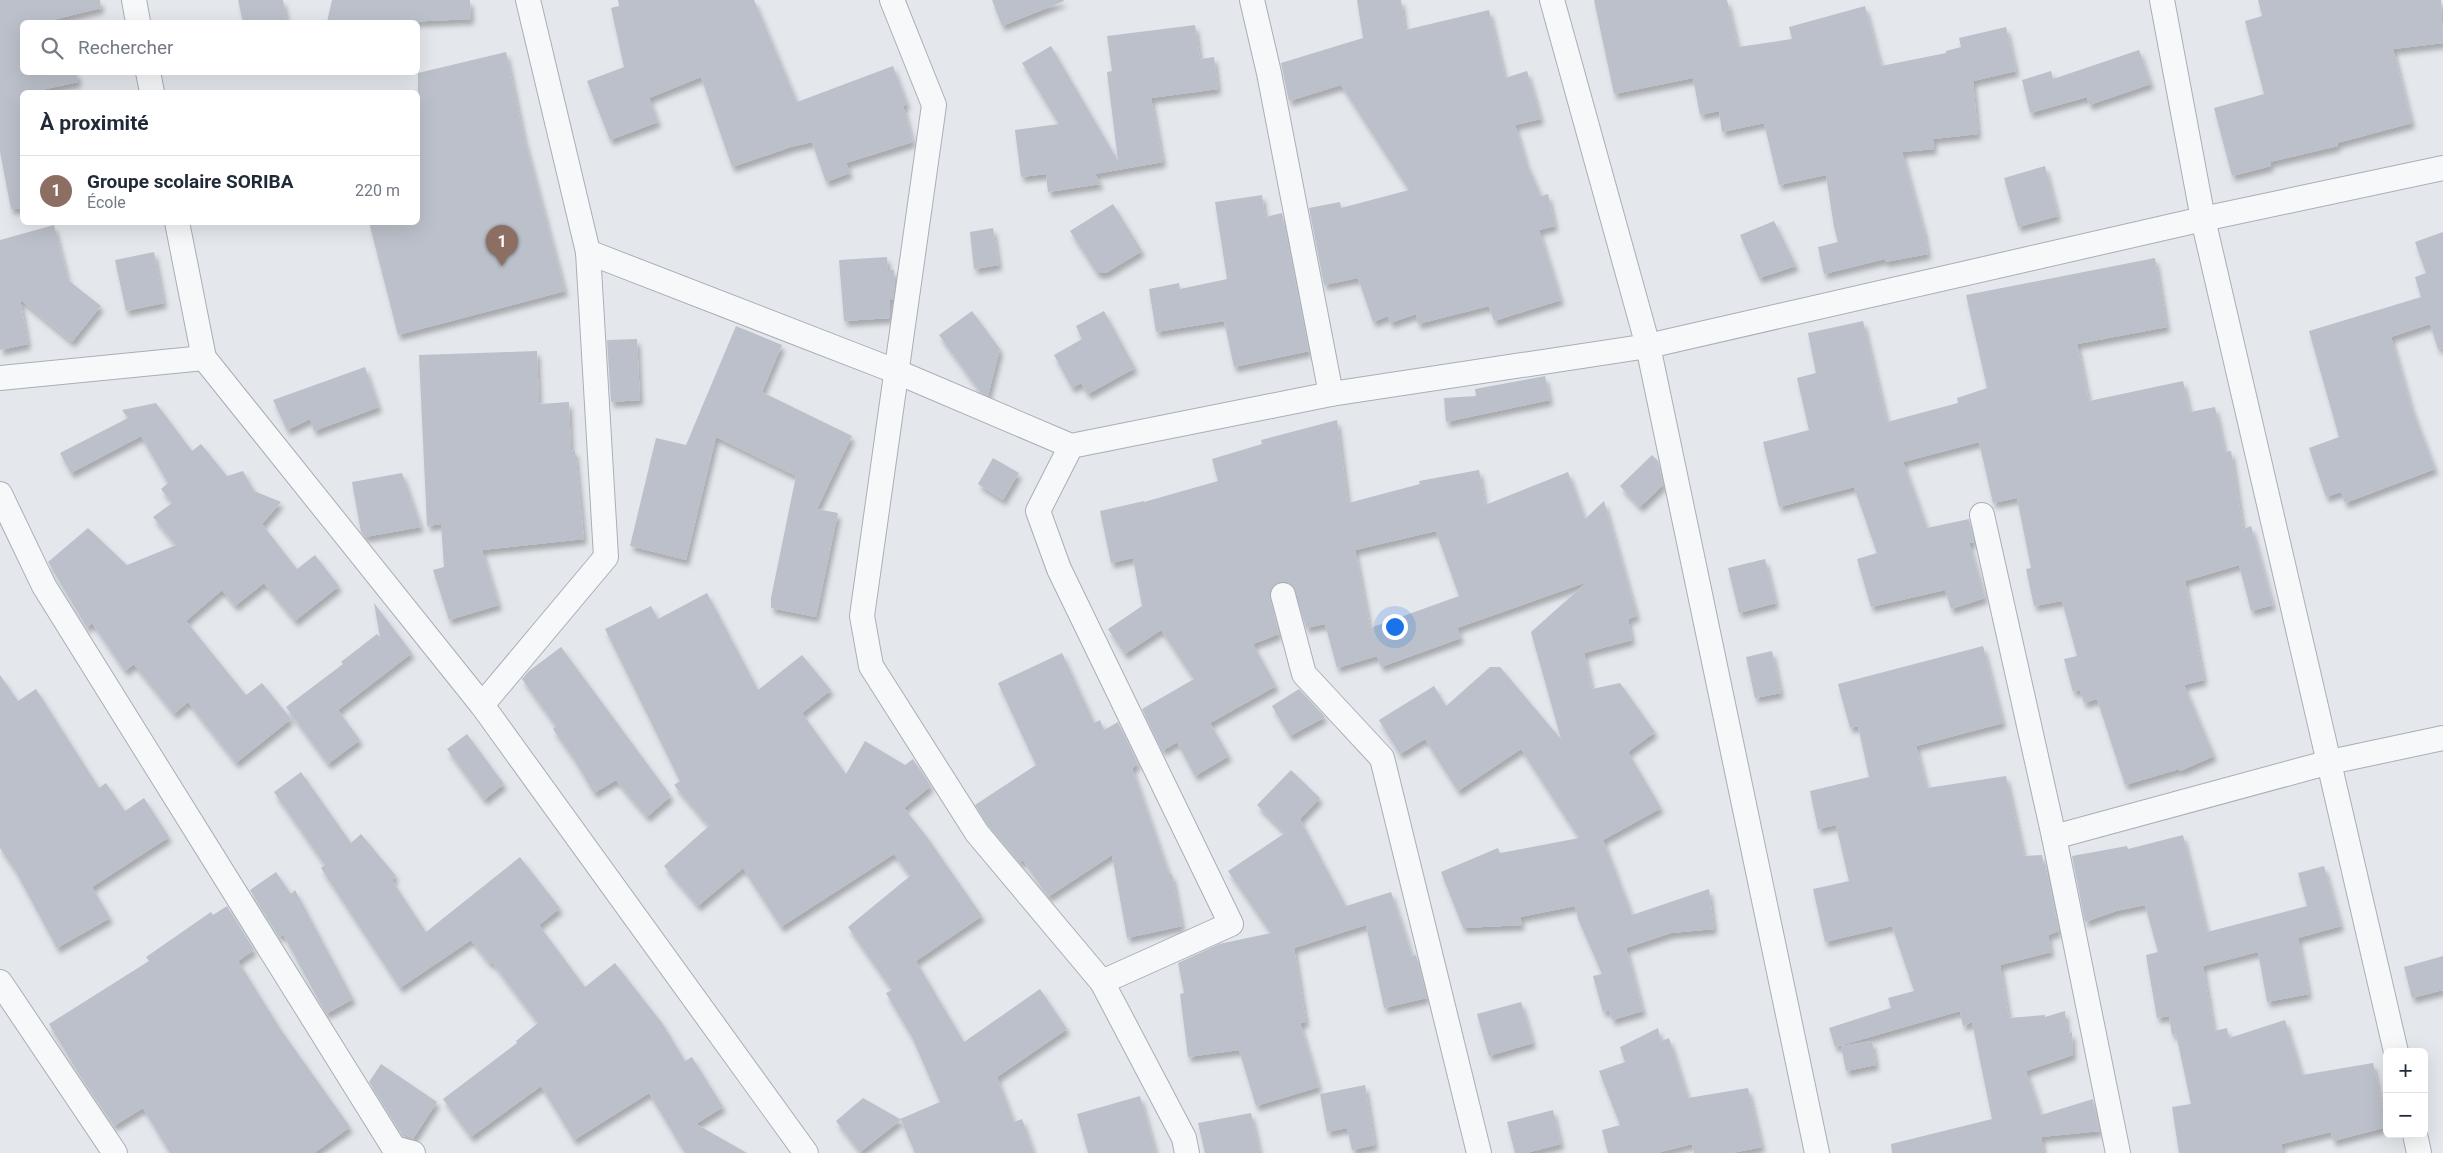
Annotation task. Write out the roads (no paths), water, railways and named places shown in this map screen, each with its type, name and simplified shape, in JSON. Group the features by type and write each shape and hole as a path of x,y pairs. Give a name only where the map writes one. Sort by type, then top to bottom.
{"street":[{"path":"134,0 138,20"},
{"path":"482,706 606,557 588,252 528,0"},
{"path":"892,0 934,105 895,371 862,616 871,666 977,833 1102,982 1184,1138 1187,1153"},
{"path":"1252,0 1269,74 1331,394"},
{"path":"1552,0 1648,346 1817,1153"},
{"path":"2162,0 2203,219 2395,1048"},
{"path":"149,75 152,90"},
{"path":"588,252 895,371 1071,446 1331,394 1648,346 2203,219 2443,168"},
{"path":"178,225 204,358 482,706 806,1153"},
{"path":"0,378 204,358"},
{"path":"1071,446 1038,511 1059,569 1231,924 1102,982"},
{"path":"0,494 44,586 401,1151"},
{"path":"1982,515 2054,837 2118,1153"},
{"path":"1283,595 1304,674 1382,758 1479,1153"},
{"path":"2054,837 2330,762 2443,738"},
{"path":"0,982 115,1153"},
{"path":"2416,1138 2419,1153"}],"place":[{"name":"Groupe scolaire SORIBA","path":"502,266"}]}
